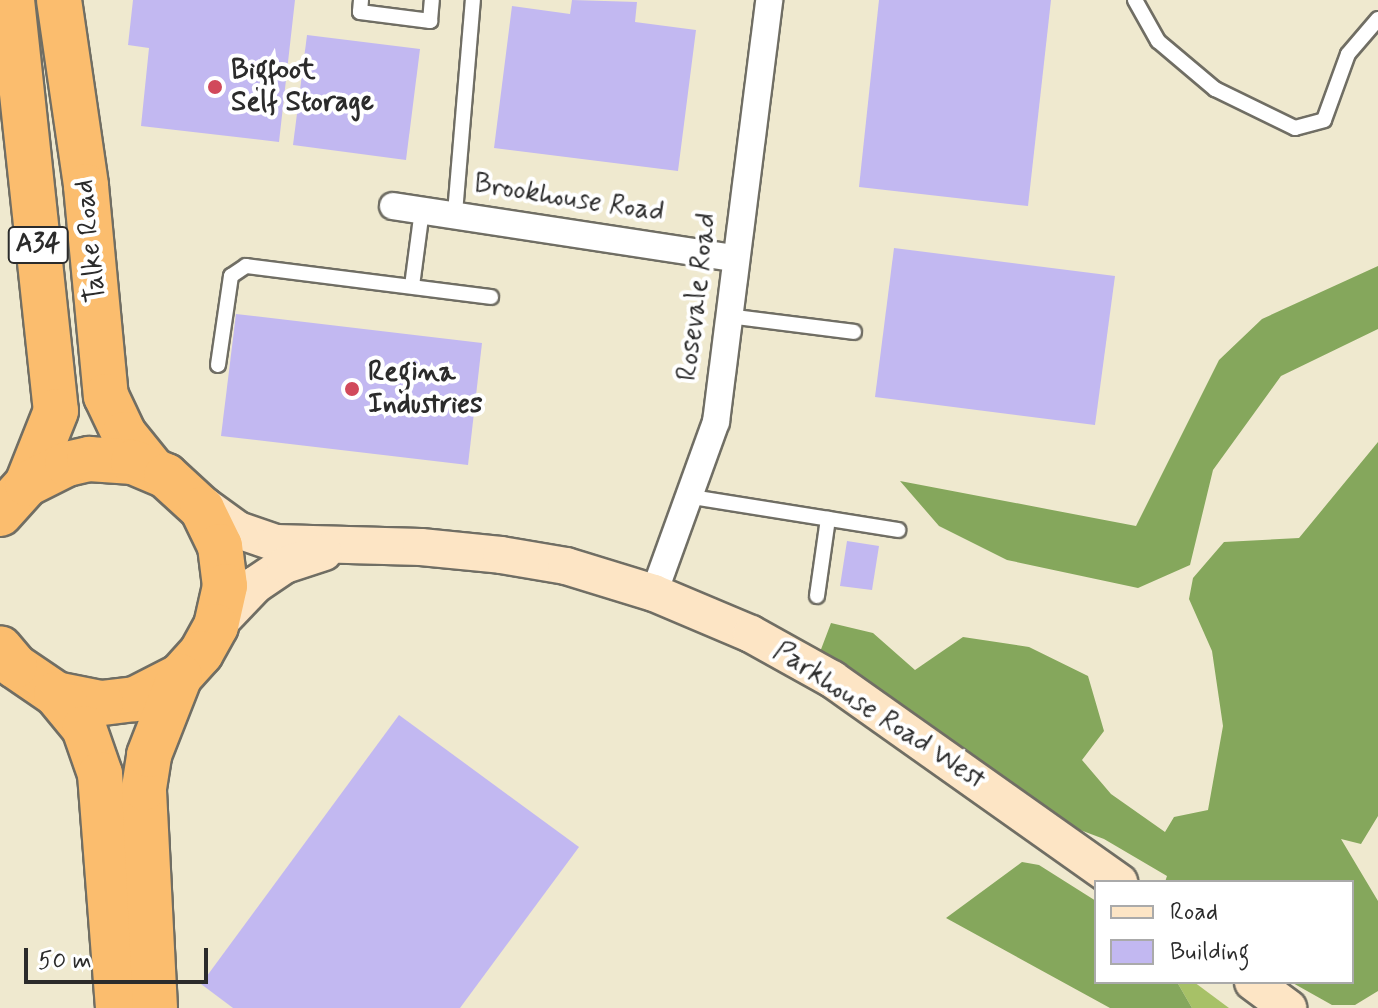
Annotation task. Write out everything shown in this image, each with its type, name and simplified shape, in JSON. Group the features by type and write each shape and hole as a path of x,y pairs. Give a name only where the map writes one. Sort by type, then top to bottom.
{"highway":[{"name":"Talke Road","path":"12,0 56,411 14,499"},
{"name":"Talke Road","path":"59,0 86,186 106,396 124,434 153,470"},
{"name":"A34","path":"14,499 57,468 89,459 133,462 153,470 188,494 212,527 222,556 225,586 216,626 201,653 180,676 159,690 119,702 84,702 56,694"},
{"name":"A34","path":"5,657 56,694 84,728 100,774 118,1008"},
{"name":"A34","path":"155,1008 144,788 149,755 180,676"}],"street":[{"name":"Rosevale Road","path":"654,593 692,497 716,422 734,258 769,0"},
{"name":"Brookhouse Road","path":"393,206 455,213 734,258"},
{"name":"Parkhouse Road West","path":"188,494 238,530 276,543 337,548 421,547 501,555 566,566 654,593 751,634 832,679 1116,880"},
{"name":"Parkhouse Road West","path":"216,626 255,585 285,565 337,548"},
{"path":"1256,984 1288,1008"}],"lane":[{"path":"361,0 360,12 430,21 432,0"},
{"path":"455,213 473,0"},
{"path":"1135,0 1158,41 1215,89 1295,128 1324,120 1348,54 1378,19"},
{"path":"412,286 422,210"},
{"path":"218,365 237,270 246,266 491,297"},
{"path":"728,316 854,332"},
{"path":"692,497 898,530"},
{"path":"817,596 828,519"}],"green space":[{"path":"1378,266 1378,329 1281,376 1213,470 1190,565 1138,588 1007,560 939,526 900,481 1136,526 1219,360 1262,319"},
{"path":"1378,442 1378,816 1361,844 1341,839 1378,901 1378,991 1355,1005 1332,1005 1295,984 1354,984 1354,880 1166,880 1167,876 1104,839 1059,822 820,652 831,623 873,633 915,670 963,637 1029,647 1088,676 1104,731 1082,760 1111,794 1165,832 1174,817 1208,810 1223,726 1212,651 1189,599 1193,578 1224,542 1299,538"},
{"path":"1022,862 1039,865 1094,900 1094,984 1178,984 1192,1008 1110,1008 946,918"},
{"path":"1178,984 1197,984 1229,1008 1192,1008"}],"building":[{"name":"Bigfoot Self Storage","path":"133,0 295,0 279,142 141,126 149,48 128,45"},
{"path":"572,0 637,2 635,22 696,30 678,171 494,148 512,6 570,14"},
{"path":"879,0 1051,0 1028,206 859,187"},
{"path":"307,35 420,49 406,160 293,145"},
{"path":"894,248 1115,276 1095,425 875,397"},
{"name":"Regina Industries","path":"236,314 482,343 468,465 221,436"},
{"path":"847,541 879,546 872,590 840,586"},
{"path":"399,715 579,847 460,1008 233,1008 201,984"}],"place":[{"name":"Bigfoot Self Storage","path":"215,87"},
{"name":"Regina Industries","path":"352,389"}]}
